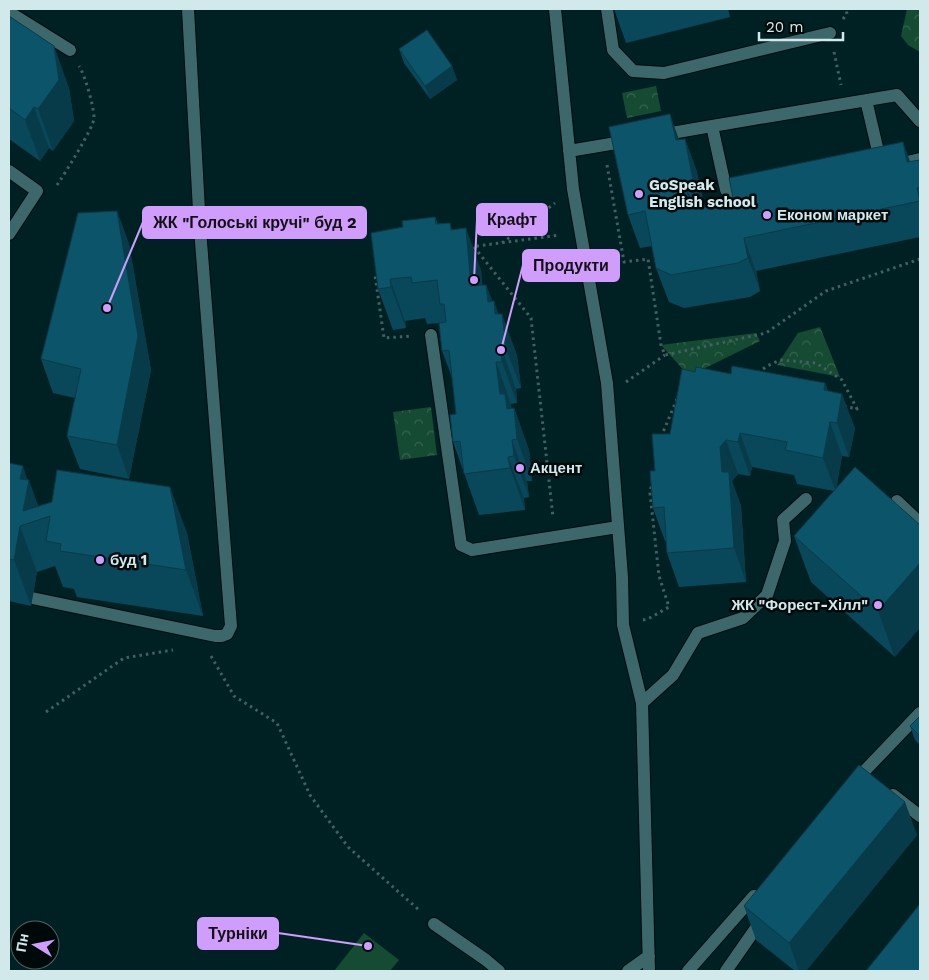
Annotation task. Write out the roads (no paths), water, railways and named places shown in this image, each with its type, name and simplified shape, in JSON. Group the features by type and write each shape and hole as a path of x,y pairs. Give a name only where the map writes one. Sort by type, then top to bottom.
{"street":[{"path":"32,598 215,636 227,634 231,626 200,229 188,9"},
{"path":"555,9 573,189 608,395 623,625 642,703 649,971"},
{"path":"607,9 613,50 633,71 664,73 830,33"},
{"path":"9,12 70,50"},
{"path":"569,151 897,95 920,121"},
{"path":"866,100 877,170 920,159"},
{"path":"712,126 726,190 737,195 756,192"},
{"path":"9,171 37,191 9,234"},
{"path":"430,334 460,545 472,550 618,527"},
{"path":"642,703 673,675 698,633 742,618 768,595 785,541 784,520 806,499"},
{"path":"897,500 920,523"},
{"path":"845,792 920,713"},
{"path":"886,790 920,816"},
{"path":"688,971 760,889"},
{"path":"726,971 770,909"},
{"path":"434,924 499,971"},
{"path":"628,971 649,956"}],"place":[{"name":"GoSpeak English school","path":"639,194"},
{"name":"Економ маркет","path":"767,215"},
{"name":"Крафт","path":"474,280"},
{"name":"ЖК \"Голоські кручі\" буд 2","path":"107,308"},
{"name":"Продукти","path":"501,350"},
{"name":"Акцент","path":"520,468"},
{"name":"буд 1","path":"100,560"},
{"name":"ЖК \"Форест-Хілл\"","path":"878,605"},
{"name":"Турніки","path":"368,946"}]}
